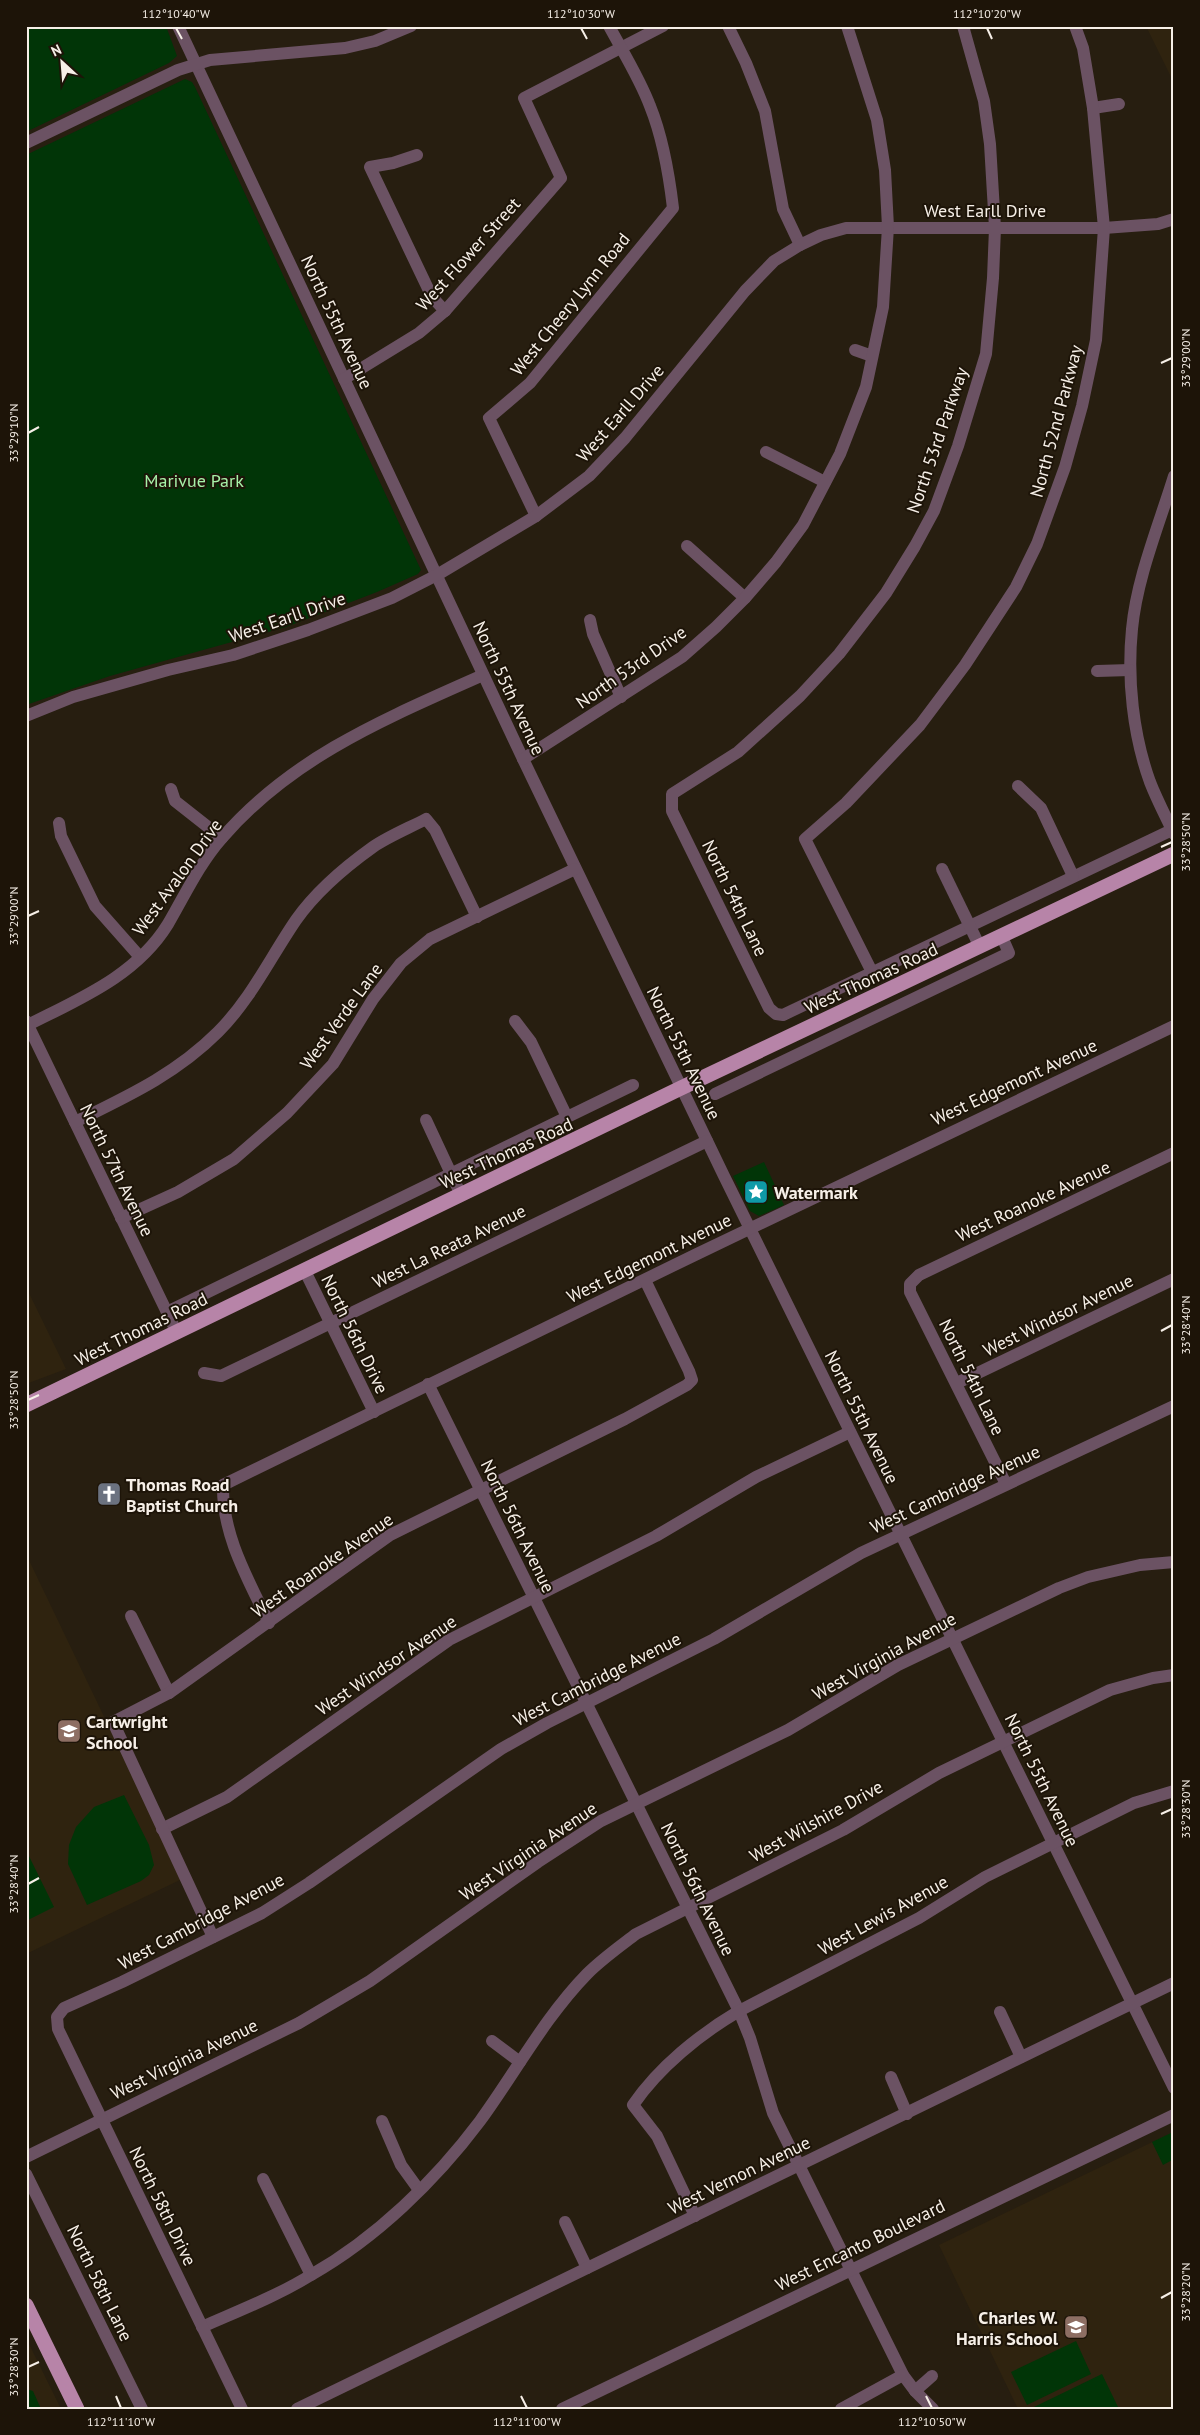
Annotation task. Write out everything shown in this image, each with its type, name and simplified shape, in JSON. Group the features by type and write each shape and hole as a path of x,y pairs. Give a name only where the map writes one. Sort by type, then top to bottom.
{"main road":[{"name":"West Thomas Road","path":"26,1405 681,1088 1174,854"},
{"path":"26,2305 77,2409"}],"street":[{"name":"North 55th Avenue","path":"178,26 523,760 681,1088 1174,2088"},
{"path":"26,143 178,70 196,64 210,60 244,56 346,48 375,41 411,26"},
{"path":"610,26 620,48 663,26"},
{"path":"728,26 746,63 765,111 783,209 800,244"},
{"name":"North 53rd Drive","path":"523,760 682,657 745,598 803,525 855,420 866,387 883,307 888,227 885,170 877,120 847,26"},
{"name":"North 53rd Parkway","path":"672,794 738,752 800,696 839,654 886,593 934,511 954,456 986,354 992,287 995,228 994,180 984,101 963,26"},
{"name":"North 52nd Parkway","path":"872,972 805,839 846,803 920,725 965,665 1016,586 1037,544 1065,467 1082,406 1096,340 1104,228 1093,108 1083,48 1075,26"},
{"name":"West Flower Street","path":"344,379 418,333 445,311 561,178 524,98 620,48"},
{"name":"West Cheery Lynn Road","path":"536,516 490,418 530,383 673,208 663,147 650,105 620,48"},
{"path":"1093,108 1119,104"},
{"path":"417,155 393,163 370,167 432,298 445,311"},
{"name":"West Earll Drive","path":"26,716 73,697 168,670 233,655 308,630 392,598 437,575 536,516 589,476 626,438 745,291 774,261 800,244 821,235 846,228 1104,228 1158,224 1174,219"},
{"path":"855,350 872,356"},
{"path":"766,452 825,482"},
{"path":"1173,831 1150,782 1138,738 1130,670 1132,628 1139,591 1174,476"},
{"path":"687,546 745,598"},
{"path":"590,620 593,634 621,697"},
{"path":"1097,672 1130,670"},
{"name":"West Avalon Drive","path":"27,1023 115,979 140,957 167,926 186,888 222,838 289,776 355,734 483,675"},
{"path":"1018,786 1041,808 1073,876"},
{"path":"171,789 175,800 222,838"},
{"name":"North 54th Lane","path":"672,794 672,811 769,1008 776,1014"},
{"path":"75,1122 151,1085 184,1063 219,1031 252,992 297,919 320,892 373,847 426,819 435,830 477,917"},
{"path":"59,823 61,836 95,906 140,957"},
{"name":"West Thomas Road","path":"776,1014 784,1015 1073,876 1173,831"},
{"name":"West Verde Lane","path":"121,1218 178,1192 234,1159 288,1113 333,1064 373,1000 401,964 430,939 576,869"},
{"path":"942,869 980,947"},
{"name":"West Thomas Road","path":"715,1094 1009,953 1002,937"},
{"path":"515,1021 532,1042 567,1117"},
{"name":"North 57th Avenue","path":"27,1023 176,1333"},
{"name":"West Edgemont Avenue","path":"269,1623 232,1546 222,1505 223,1485 428,1384 1174,1026"},
{"path":"754,1054 763,1071"},
{"name":"West Thomas Road","path":"167,1312 633,1085"},
{"path":"426,1120 461,1195"},
{"name":"West La Reata Avenue","path":"204,1373 221,1376 707,1141"},
{"name":"West Roanoke Avenue","path":"910,1284 919,1275 1174,1153"},
{"name":"North 56th Drive","path":"305,1271 374,1412"},
{"name":"West Windsor Avenue","path":"957,1383 1174,1279"},
{"name":"West Roanoke Avenue","path":"162,1829 113,1722 169,1693 390,1535 480,1489 625,1420 687,1385 692,1380 645,1280"},
{"name":"North 54th Lane","path":"910,1284 910,1292 1006,1484"},
{"name":"North 56th Avenue","path":"428,1384 739,2011 750,2038 773,2112 798,2165 903,2375 932,2409"},
{"name":"West Cambridge Avenue","path":"57,2017 64,2008 262,1913 310,1883 501,1749 585,1702 714,1640 820,1577 900,1535 1174,1406"},
{"name":"West Windsor Avenue","path":"162,1829 227,1797 449,1640 663,1532 756,1477 850,1432"},
{"name":"West Virginia Avenue","path":"26,2156 299,2023 370,1981 538,1862 601,1821 788,1730 866,1682 952,1638 1058,1588 1088,1577 1140,1565 1174,1562"},
{"path":"131,1616 169,1693"},
{"name":"West Wilshire Drive","path":"202,2327 311,2276 365,2239 419,2190 480,2121 564,2001 586,1975 608,1955 636,1934 843,1830 939,1772 1110,1690 1153,1678 1174,1675"},
{"name":"West Lewis Avenue","path":"695,2216 657,2136 633,2105 646,2086 685,2051 723,2020 919,1918 985,1877 1134,1803 1174,1791"},
{"path":"162,1829 213,1937"},
{"name":"West Vernon Avenue","path":"297,2409 798,2165 908,2114 1174,1983"},
{"path":"1000,2012 1021,2057"},
{"name":"North 58th Drive","path":"57,2017 58,2029 242,2409"},
{"path":"492,2041 520,2062"},
{"path":"890,2077 908,2114"},
{"name":"West Encanto Boulevard","path":"562,2409 1174,2114"},
{"path":"382,2121 401,2165 419,2190"},
{"name":"North 58th Lane","path":"26,2174 142,2409"},
{"path":"263,2179 311,2276"},
{"path":"565,2222 587,2268"},
{"path":"841,2409 903,2375"},
{"path":"915,2391 932,2376"}],"shaded area":[{"path":"1146,26 1174,26 1174,83"},
{"path":"26,1287 66,1369 26,1384"},
{"name":"Cartwright School","path":"26,1554 182,1879 26,1954"},
{"name":"Charles W. Harris School","path":"1174,2133 1174,2409 1018,2409 939,2245"},
{"path":"26,2338 61,2409 26,2409"}],"green space":[{"path":"26,26 166,26 177,56 169,63 26,132"},
{"name":"Marivue Park","path":"185,79 192,82 195,87 421,570 418,574 377,592 286,627 110,676 26,705 26,155"},
{"path":"764,1162 784,1205 759,1216 750,1211 733,1176"},
{"path":"124,1795 149,1845 154,1865 149,1875 141,1881 87,1905 68,1864 69,1845 76,1827 94,1807"},
{"path":"26,1850 54,1907 26,1921"},
{"path":"1174,2133 1174,2159 1163,2165 1152,2142"},
{"path":"1076,2341 1091,2374 1027,2405 1011,2372"},
{"path":"1102,2374 1119,2409 1035,2409 1034,2407"},
{"path":"26,2389 33,2391 41,2409 26,2409"}],"place":[{"name":"Watermark","path":"756,1192"},
{"name":"Thomas Road Baptist Church","path":"109,1494"},
{"name":"Cartwright School","path":"69,1731"},
{"name":"Charles W. Harris School","path":"1076,2327"}]}
